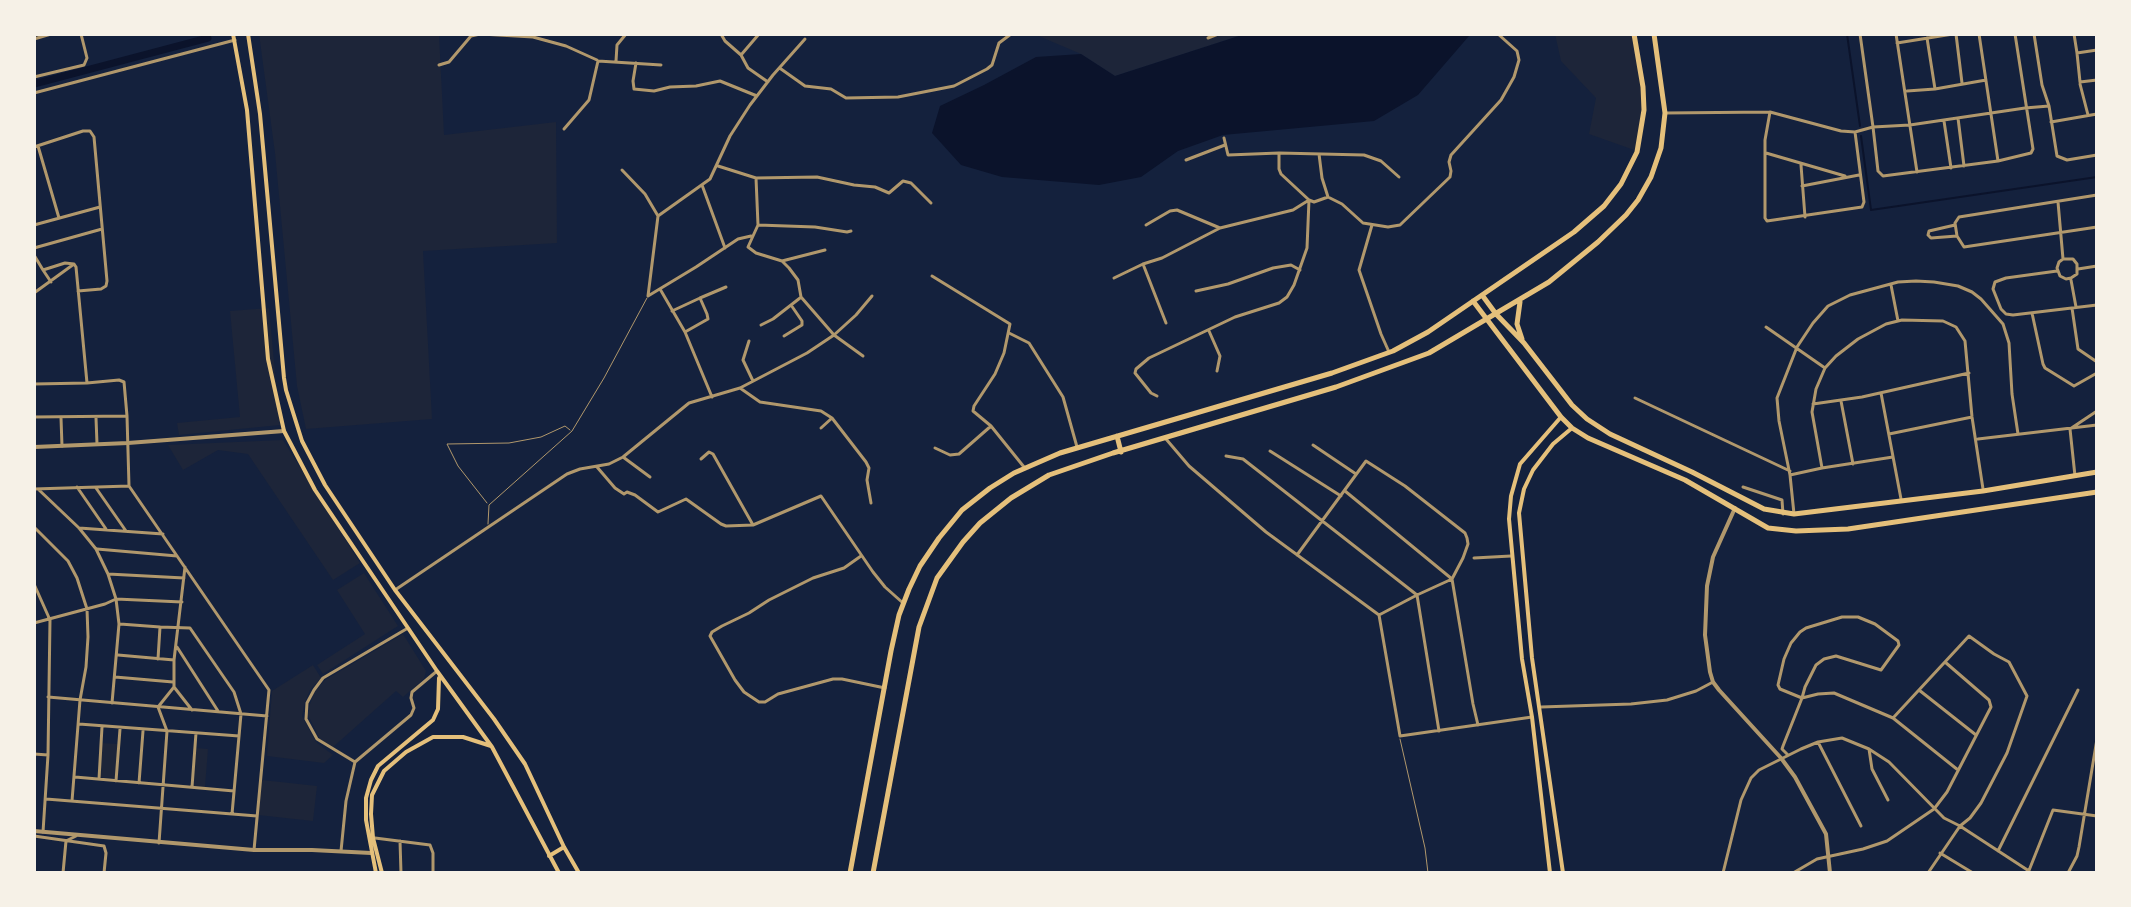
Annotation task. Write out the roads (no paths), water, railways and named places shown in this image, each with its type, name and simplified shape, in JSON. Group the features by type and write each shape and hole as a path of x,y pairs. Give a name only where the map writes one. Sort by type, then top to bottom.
{"main road":[{"path":"248,34 260,114 286,390 302,441 325,485 395,590 511,743 579,873"},
{"path":"850,873 891,651 903,603 925,558 958,514 990,488 1024,467 1077,447 1332,373 1389,352 1428,332 1591,218 1604,206 1630,169 1637,152 1644,110 1634,34"},
{"path":"873,873 921,618 937,578 963,542 996,509 1049,475 1398,366 1429,353 1549,282 1620,221 1638,200 1657,163 1665,113 1654,34"},
{"path":"234,37 247,110 268,359 284,431 315,490 438,673 492,747 559,873"},
{"path":"1482,295 1572,405 1598,427 1764,509 1794,514 1983,491 2097,472"},
{"path":"1473,301 1572,428 1685,480 1773,529 1819,531 2097,492"},
{"path":"1520,301 1517,324 1524,343"},
{"path":"1550,873 1522,659 1509,506 1520,464 1561,417"},
{"path":"1563,873 1532,658 1519,513 1528,479 1541,457 1572,428"},
{"path":"1117,436 1121,452"},
{"path":"1522,659 1532,658"},
{"path":"376,873 365,810 373,774 388,757 433,720 438,709 438,673"},
{"path":"382,873 373,838 371,814 372,795 384,771 394,761 433,737 463,737 492,747"},
{"path":"549,856 564,847"}],"street":[{"path":"34,39 51,34"},
{"path":"34,77 84,65 87,58 81,34"},
{"path":"439,65 449,62 471,36 481,34 533,37 566,46 598,61 661,65"},
{"path":"616,61 617,45 626,34"},
{"path":"721,34 741,55 748,68 768,82"},
{"path":"741,55 759,34"},
{"path":"779,68 805,86 831,89 846,98 898,97 954,86 987,69 992,65 999,43 1011,34"},
{"path":"1208,38 1218,34"},
{"path":"1319,154 1328,197 1342,204 1363,223 1395,226 1405,222 1450,177 1451,155 1501,100 1514,77 1519,60 1517,51 1498,34"},
{"path":"1860,34 1879,174 1883,176 1998,161 2032,152 2015,34"},
{"path":"1896,34 1917,172"},
{"path":"1897,43 1954,34 1962,83"},
{"path":"1979,34 1998,161"},
{"path":"2034,34 2057,156 2067,160 2097,155"},
{"path":"2074,34 2088,115"},
{"path":"34,93 234,37"},
{"path":"1927,38 1935,89"},
{"path":"658,216 710,179 730,136 757,96 805,39"},
{"path":"2077,53 2097,50"},
{"path":"564,129 589,100 598,61"},
{"path":"636,63 634,89 654,91 720,81 757,96"},
{"path":"1906,92 1986,80"},
{"path":"2080,82 2097,80"},
{"path":"1665,113 1770,112 1855,132 1873,127 1944,121 2049,106"},
{"path":"1770,112 1765,140 1766,220 1862,207 1864,202 1855,132"},
{"path":"2051,122 2097,114"},
{"path":"1958,118 1964,166"},
{"path":"1944,121 1951,168"},
{"path":"59,218 36,146 87,131 93,134 106,286 78,291"},
{"path":"1224,138 1228,155 1369,155 1399,177"},
{"path":"1186,160 1225,145"},
{"path":"1279,153 1281,174 1309,200 1314,202 1328,197"},
{"path":"1766,153 1845,176"},
{"path":"1801,163 1805,217"},
{"path":"718,166 756,178 817,177 875,187 889,193 903,181 911,183 931,203"},
{"path":"622,170 645,194 658,216 648,296"},
{"path":"1802,186 1859,175"},
{"path":"756,178 758,225 748,247 751,251 782,261 798,280 801,297 834,335 863,356"},
{"path":"702,185 725,248"},
{"path":"2097,195 1959,217 1955,225 1964,247 2097,227"},
{"path":"1114,278 1220,228 1293,210 1309,200"},
{"path":"1157,396 1135,374 1136,369 1154,355 1235,317 1283,301 1294,285 1308,239 1309,200"},
{"path":"2058,202 2063,259"},
{"path":"34,225 100,207"},
{"path":"1146,225 1177,210 1220,228"},
{"path":"758,225 851,231"},
{"path":"1372,225 1359,270 1389,352"},
{"path":"1955,225 1929,231 1928,234 1931,238 1957,236"},
{"path":"34,248 102,229"},
{"path":"648,296 738,239 753,236"},
{"path":"782,261 825,250"},
{"path":"34,255 51,282"},
{"path":"2063,259 2075,260 2078,269 2075,276 2063,278 2057,271 2063,259"},
{"path":"43,270 65,263 74,264"},
{"path":"74,264 87,383"},
{"path":"34,293 74,264"},
{"path":"1143,264 1166,323"},
{"path":"1196,291 1228,284 1273,268 1291,265 1300,270"},
{"path":"2078,269 2097,266"},
{"path":"2057,271 1995,282 1993,289 2003,312 2013,315 2097,305"},
{"path":"932,276 1008,321 1011,326 995,374 973,408 974,413 991,426 1024,467"},
{"path":"2071,278 2078,349 2097,362"},
{"path":"1794,514 1777,398 1797,347 1813,323 1828,306 1850,295 1891,283 1916,281 1947,284 1972,292 1989,306 2003,324 2009,343 2018,434"},
{"path":"1891,283 1898,321"},
{"path":"672,311 726,287"},
{"path":"660,289 685,332 712,397"},
{"path":"395,590 567,474 609,464 623,457 689,403 740,388 807,353 834,335 872,296"},
{"path":"761,325 801,297"},
{"path":"685,332 708,319 700,298"},
{"path":"784,336 802,325 791,305"},
{"path":"2032,313 2044,367 2074,386 2097,373"},
{"path":"1822,468 1812,412 1816,389 1825,368 1858,339 1879,327 1898,321 1943,321 1956,327 1965,341 1983,491"},
{"path":"1766,327 1825,368"},
{"path":"1209,331 1220,356 1217,371"},
{"path":"1009,333 1029,343 1063,397 1077,447"},
{"path":"749,341 743,360 753,381"},
{"path":"1813,404 1881,393 1969,373"},
{"path":"34,384 124,382 129,486 268,688 254,850"},
{"path":"740,388 760,402 821,411 832,418 866,462 871,503"},
{"path":"1881,393 1902,501"},
{"path":"1635,398 1790,473 1893,457"},
{"path":"1840,401 1853,464"},
{"path":"2070,429 2097,411"},
{"path":"34,417 127,416"},
{"path":"1889,434 1972,417"},
{"path":"61,418 62,446"},
{"path":"96,418 97,444"},
{"path":"821,428 832,418"},
{"path":"1976,440 2097,425"},
{"path":"935,448 950,455 959,454 991,426"},
{"path":"2070,429 2075,476"},
{"path":"34,447 284,431"},
{"path":"1166,439 1189,466 1266,532 1379,615 1400,736 1532,717"},
{"path":"1313,445 1356,474"},
{"path":"1270,451 1341,496"},
{"path":"701,459 708,452 713,454 753,525"},
{"path":"1226,456 1243,459 1417,595 1439,731"},
{"path":"623,457 650,477"},
{"path":"1297,555 1366,461 1405,486 1465,533 1468,544 1452,579 1478,725"},
{"path":"597,466 615,488 624,494 635,495 658,512 686,499 723,525 753,525 821,496 861,556 885,587 903,603"},
{"path":"36,489 129,486"},
{"path":"77,487 106,529"},
{"path":"96,487 126,531"},
{"path":"1743,487 1782,500 1783,514"},
{"path":"36,489 79,528 96,549 108,574 116,599 119,624 112,703"},
{"path":"1345,491 1452,579"},
{"path":"1735,508 1718,543 1707,586 1706,655 1713,682 1795,777 1826,834 1830,873"},
{"path":"34,527 68,561 87,609 86,667 80,700 72,801"},
{"path":"79,528 163,534"},
{"path":"96,549 177,556"},
{"path":"861,556 844,568 813,578 779,595 722,626 710,636 735,680 744,692 759,702 833,679 885,688"},
{"path":"1474,558 1511,556"},
{"path":"158,707 173,685 185,567"},
{"path":"108,574 184,578"},
{"path":"1379,615 1452,579"},
{"path":"34,584 50,620 48,755 43,832"},
{"path":"34,623 116,599 182,602"},
{"path":"1788,755 1783,746 1802,698 1813,671 1824,659 1836,656 1881,670 1899,645 1875,624 1858,617 1842,617 1813,624 1800,632 1784,659 1778,685 1780,689 1802,698 1834,693 1893,718 1959,771"},
{"path":"119,624 190,628 234,692 241,714 232,814"},
{"path":"158,659 160,627"},
{"path":"355,762 317,739 306,719 307,703 323,678 408,628"},
{"path":"1893,718 1967,636 2009,662 2027,696 2007,753 1981,803 1960,826 1928,873"},
{"path":"176,646 218,711"},
{"path":"118,655 174,660"},
{"path":"1793,873 1808,862 1887,841 1934,809 1947,792 1990,712 1990,703 1945,662"},
{"path":"341,851 346,801 355,762 411,715 414,708 412,692 438,673"},
{"path":"115,677 173,685 192,710"},
{"path":"1541,707 1667,700 1713,682"},
{"path":"1919,690 1977,735"},
{"path":"1998,851 2078,690"},
{"path":"48,697 267,716"},
{"path":"158,707 167,731 159,843"},
{"path":"78,724 239,736"},
{"path":"99,779 102,726"},
{"path":"116,781 120,728"},
{"path":"139,783 143,729"},
{"path":"192,787 196,733"},
{"path":"1723,873 1739,807 1751,778 1781,758 1818,742 1842,738 1869,749 1889,762 1952,824 1960,826 2028,872 2053,810 2097,816"},
{"path":"2068,873 2077,856 2097,739"},
{"path":"1818,742 1861,826"},
{"path":"1869,749 1872,769 1888,800"},
{"path":"34,754 48,755"},
{"path":"74,777 234,791"},
{"path":"46,799 258,816"},
{"path":"34,834 43,832 254,850 371,853"},
{"path":"34,834 104,846 104,873"},
{"path":"66,841 76,836"},
{"path":"373,838 430,845 433,873"},
{"path":"63,873 66,841"},
{"path":"400,841 401,873"},
{"path":"1940,853 1973,873"}],"lane":[{"path":"489,505 572,431 648,296"},
{"path":"488,529 489,505 458,466 447,444 509,443 541,437 565,426 572,431"},
{"path":"1400,736 1428,873"}],"waterway":[{"path":"1847,34 1860,126"},
{"path":"34,84 208,38"},
{"path":"1861,136 1871,210 2097,177"}]}
